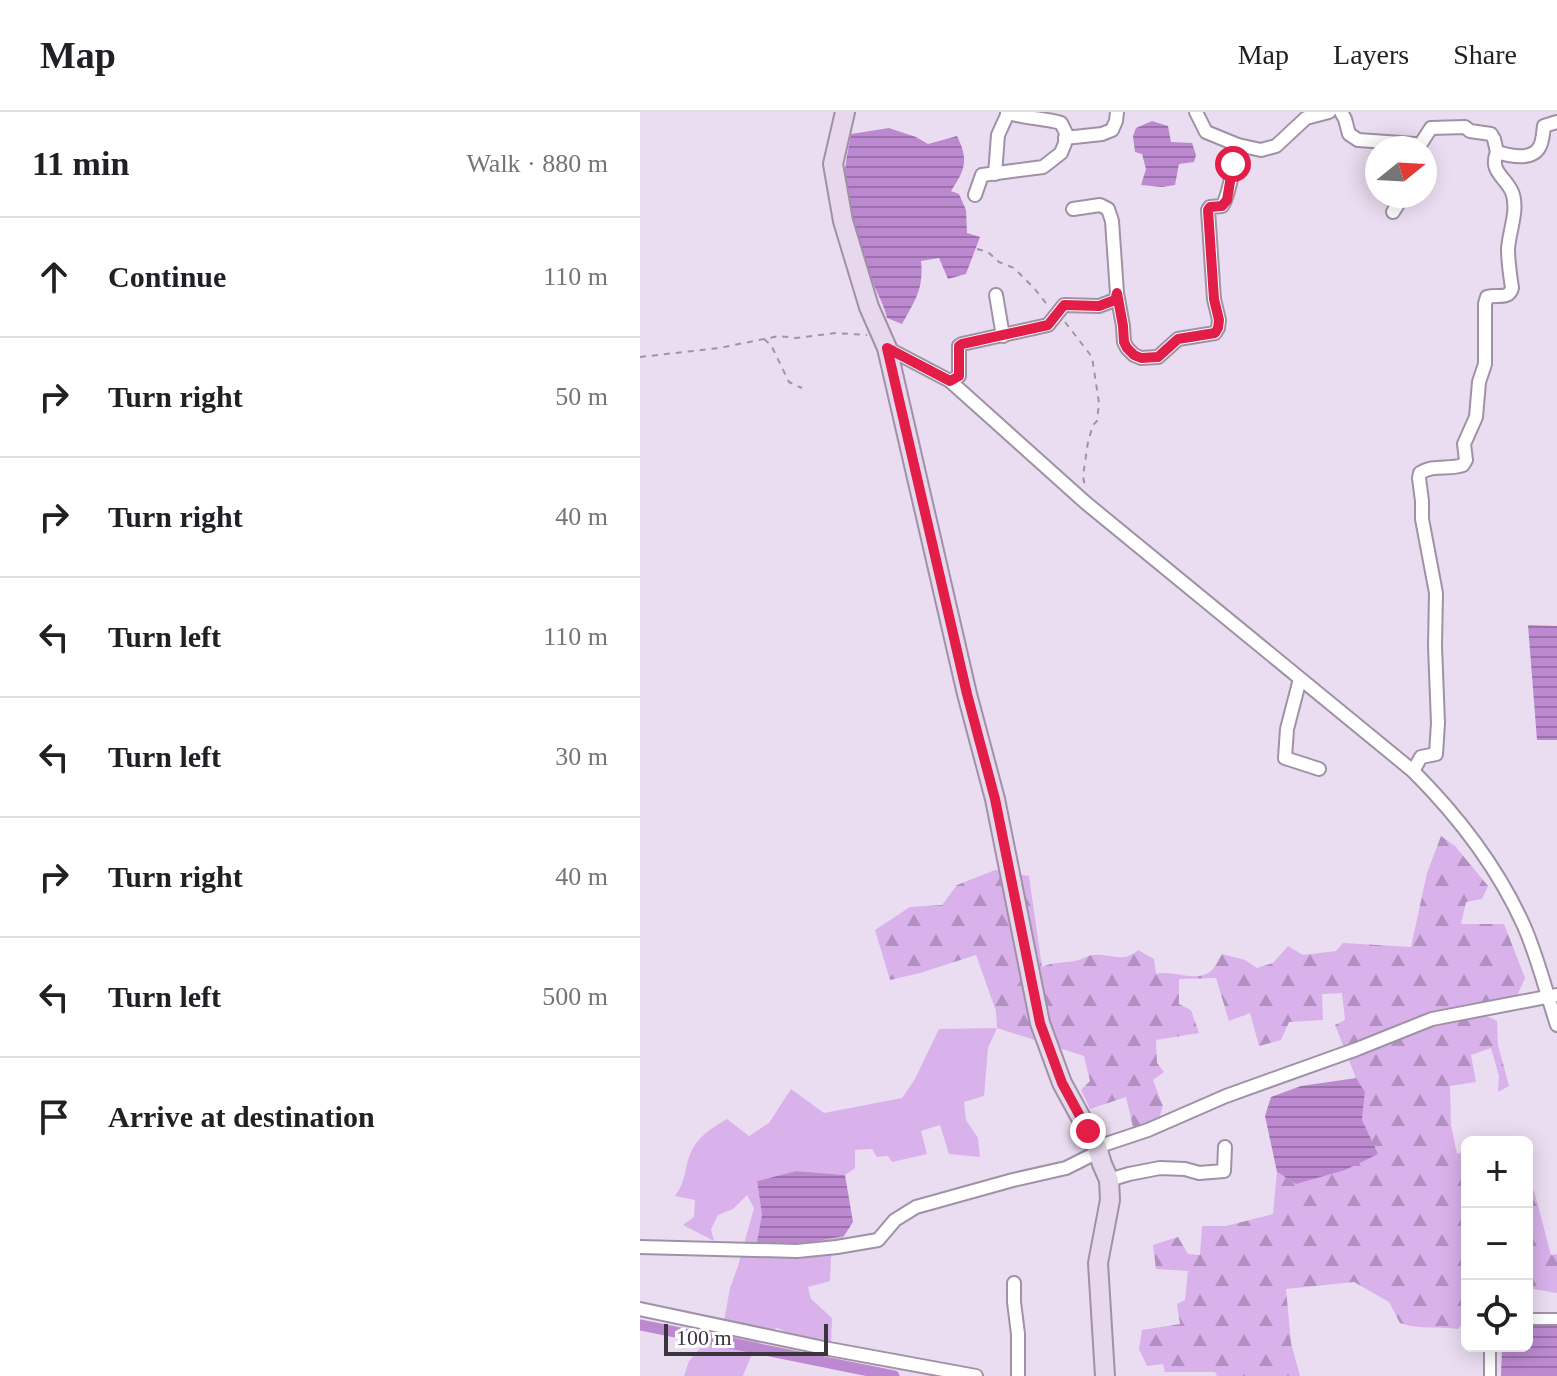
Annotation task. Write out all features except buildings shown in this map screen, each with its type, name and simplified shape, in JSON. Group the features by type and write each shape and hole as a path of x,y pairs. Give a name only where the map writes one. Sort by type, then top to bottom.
{"main road":[{"path":"845,112 833,164 843,221 869,307 885,343 967,694 995,799 1040,1023 1062,1083 1097,1147 1109,1180 1110,1200 1098,1263 1105,1376"}],"street":[{"path":"975,195 982,175 995,174 1043,167 1061,153 1066,133 1061,123 1008,112 998,135 995,174"},
{"path":"1065,138 1112,130 1117,112"},
{"path":"1196,112 1206,132 1238,145 1261,150 1276,146 1304,115 1329,112"},
{"path":"1341,112 1349,134 1365,140"},
{"path":"1497,152 1516,156 1532,154 1539,149 1544,126 1557,122"},
{"path":"1413,771 1421,757 1436,754 1438,723 1436,593 1422,519 1419,478 1425,469 1457,468 1466,460 1464,444 1476,417 1479,382 1485,364 1485,304 1487,297 1506,296 1512,288 1508,248 1514,205 1512,192 1496,168 1494,156 1497,152 1491,134 1470,131 1465,127 1431,128 1425,136"},
{"path":"1073,209 1100,205 1108,209 1112,221 1124,342 1134,355 1141,358 1158,357 1178,339 1215,333 1218,328 1208,210 1222,206 1227,200 1238,145"},
{"path":"1393,212 1396,208"},
{"path":"950,381 959,376 959,346 962,344 1048,325 1064,305 1099,306 1115,300 1117,293"},
{"path":"996,295 1003,336"},
{"path":"885,343 950,381 1083,500 1413,771 1442,800 1494,871 1523,924 1552,995 1557,1025"},
{"path":"1300,679 1287,729 1285,758 1319,769"},
{"path":"640,1247 797,1251 878,1240 895,1220 916,1207 1066,1168 1094,1154 1097,1147 1432,1019 1552,995"},
{"path":"1109,1180 1160,1168 1199,1173 1224,1171 1225,1147"},
{"path":"1014,1283 1018,1376"},
{"path":"640,1309 976,1376"},
{"path":"1533,1319 1557,1319"},
{"path":"1490,1352 1490,1376"}],"path":[{"path":"977,249 1014,268 1076,334 1092,357 1099,403 1097,421 1088,442 1083,500"},
{"path":"640,357 719,348 779,336 796,338 844,333 885,343"},
{"path":"763,338 771,345 789,382 802,388"}],"green space":[{"path":"1441,836 1455,846 1488,886 1482,899 1466,902 1461,924 1504,924 1525,978 1513,1005 1486,1016 1497,1021 1498,1045 1509,1086 1498,1092 1499,1076 1491,1048 1471,1055 1476,1082 1450,1086 1451,1125 1457,1154 1461,1152 1461,1325 1458,1329 1400,1323 1389,1302 1354,1282 1286,1289 1291,1343 1300,1376 1217,1376 1215,1372 1165,1372 1163,1364 1147,1366 1139,1349 1142,1330 1180,1324 1177,1304 1185,1300 1188,1271 1156,1269 1153,1245 1178,1237 1188,1254 1200,1255 1202,1226 1226,1226 1273,1214 1277,1172 1296,1184 1362,1120 1365,1092 1356,1078 1335,1025 1345,1020 1342,993 1322,994 1323,1020 1289,1022 1281,1040 1259,1046 1250,1013 1229,1021 1216,978 1179,979 1179,1004 1191,1010 1199,1033 1156,1040 1157,1063 1164,1072 1153,1080 1163,1106 1159,1119 1133,1127 1126,1097 1090,1109 1081,1090 1090,1081 1084,1056 997,1028 996,1011 976,955 890,980 875,930 910,907 942,905 957,885 995,870 1029,876 1042,967 1091,955 1122,957 1138,950 1154,959 1156,974 1200,976 1212,970 1222,954 1245,960 1257,968 1273,963 1288,946 1303,955 1336,951 1343,943 1411,947 1427,873"},
{"path":"997,1028 988,1048 984,1096 964,1102 966,1120 978,1138 980,1157 949,1154 940,1125 921,1131 927,1154 892,1162 888,1156 877,1157 872,1149 855,1150 855,1168 845,1175 796,1171 757,1181 762,1215 791,1246 844,1236 837,1253 831,1257 830,1281 808,1287 811,1299 832,1318 831,1345 809,1342 777,1328 760,1341 743,1376 684,1376 689,1361 724,1321 730,1288 754,1208 747,1195 733,1209 718,1215 711,1229 714,1241 683,1225 694,1217 695,1200 675,1196 690,1154 700,1139 727,1119 749,1136 769,1123 791,1089 824,1113 902,1098 915,1079 939,1029"},
{"path":"1533,1189 1551,1255 1557,1254 1557,1293 1533,1289"}],"shaded area":[{"path":"1152,121 1168,126 1171,142 1192,143 1196,155 1194,162 1179,164 1175,185 1141,185 1146,169 1142,154 1135,152 1133,136 1136,128"},
{"path":"889,128 928,144 957,136 964,165 951,191 959,194 966,210 967,233 980,237 966,274 948,279 939,258 921,261 920,287 902,324 887,318 857,241 845,190 851,134"},
{"path":"1528,625 1557,626 1557,740 1537,740"},
{"path":"1356,1078 1365,1092 1362,1120 1378,1154 1345,1170 1296,1184 1277,1172 1265,1116 1271,1097 1301,1086"},
{"path":"796,1171 845,1175 853,1222 844,1236 791,1246 757,1242 762,1215 757,1181"},
{"path":"1533,1321 1557,1322 1557,1376 1501,1376 1502,1352 1533,1352"}],"waterway":[{"path":"640,1325 894,1376"}],"route":[{"path":"1088,1131 1062,1083 1040,1023 995,799 967,694 887,348 950,381 959,376 959,346 962,344 1048,325 1064,305 1099,306 1115,300 1117,293 1124,342 1134,355 1141,358 1158,357 1178,339 1215,333 1219,320 1214,299 1208,210 1222,206 1227,200 1233,164"}]}
